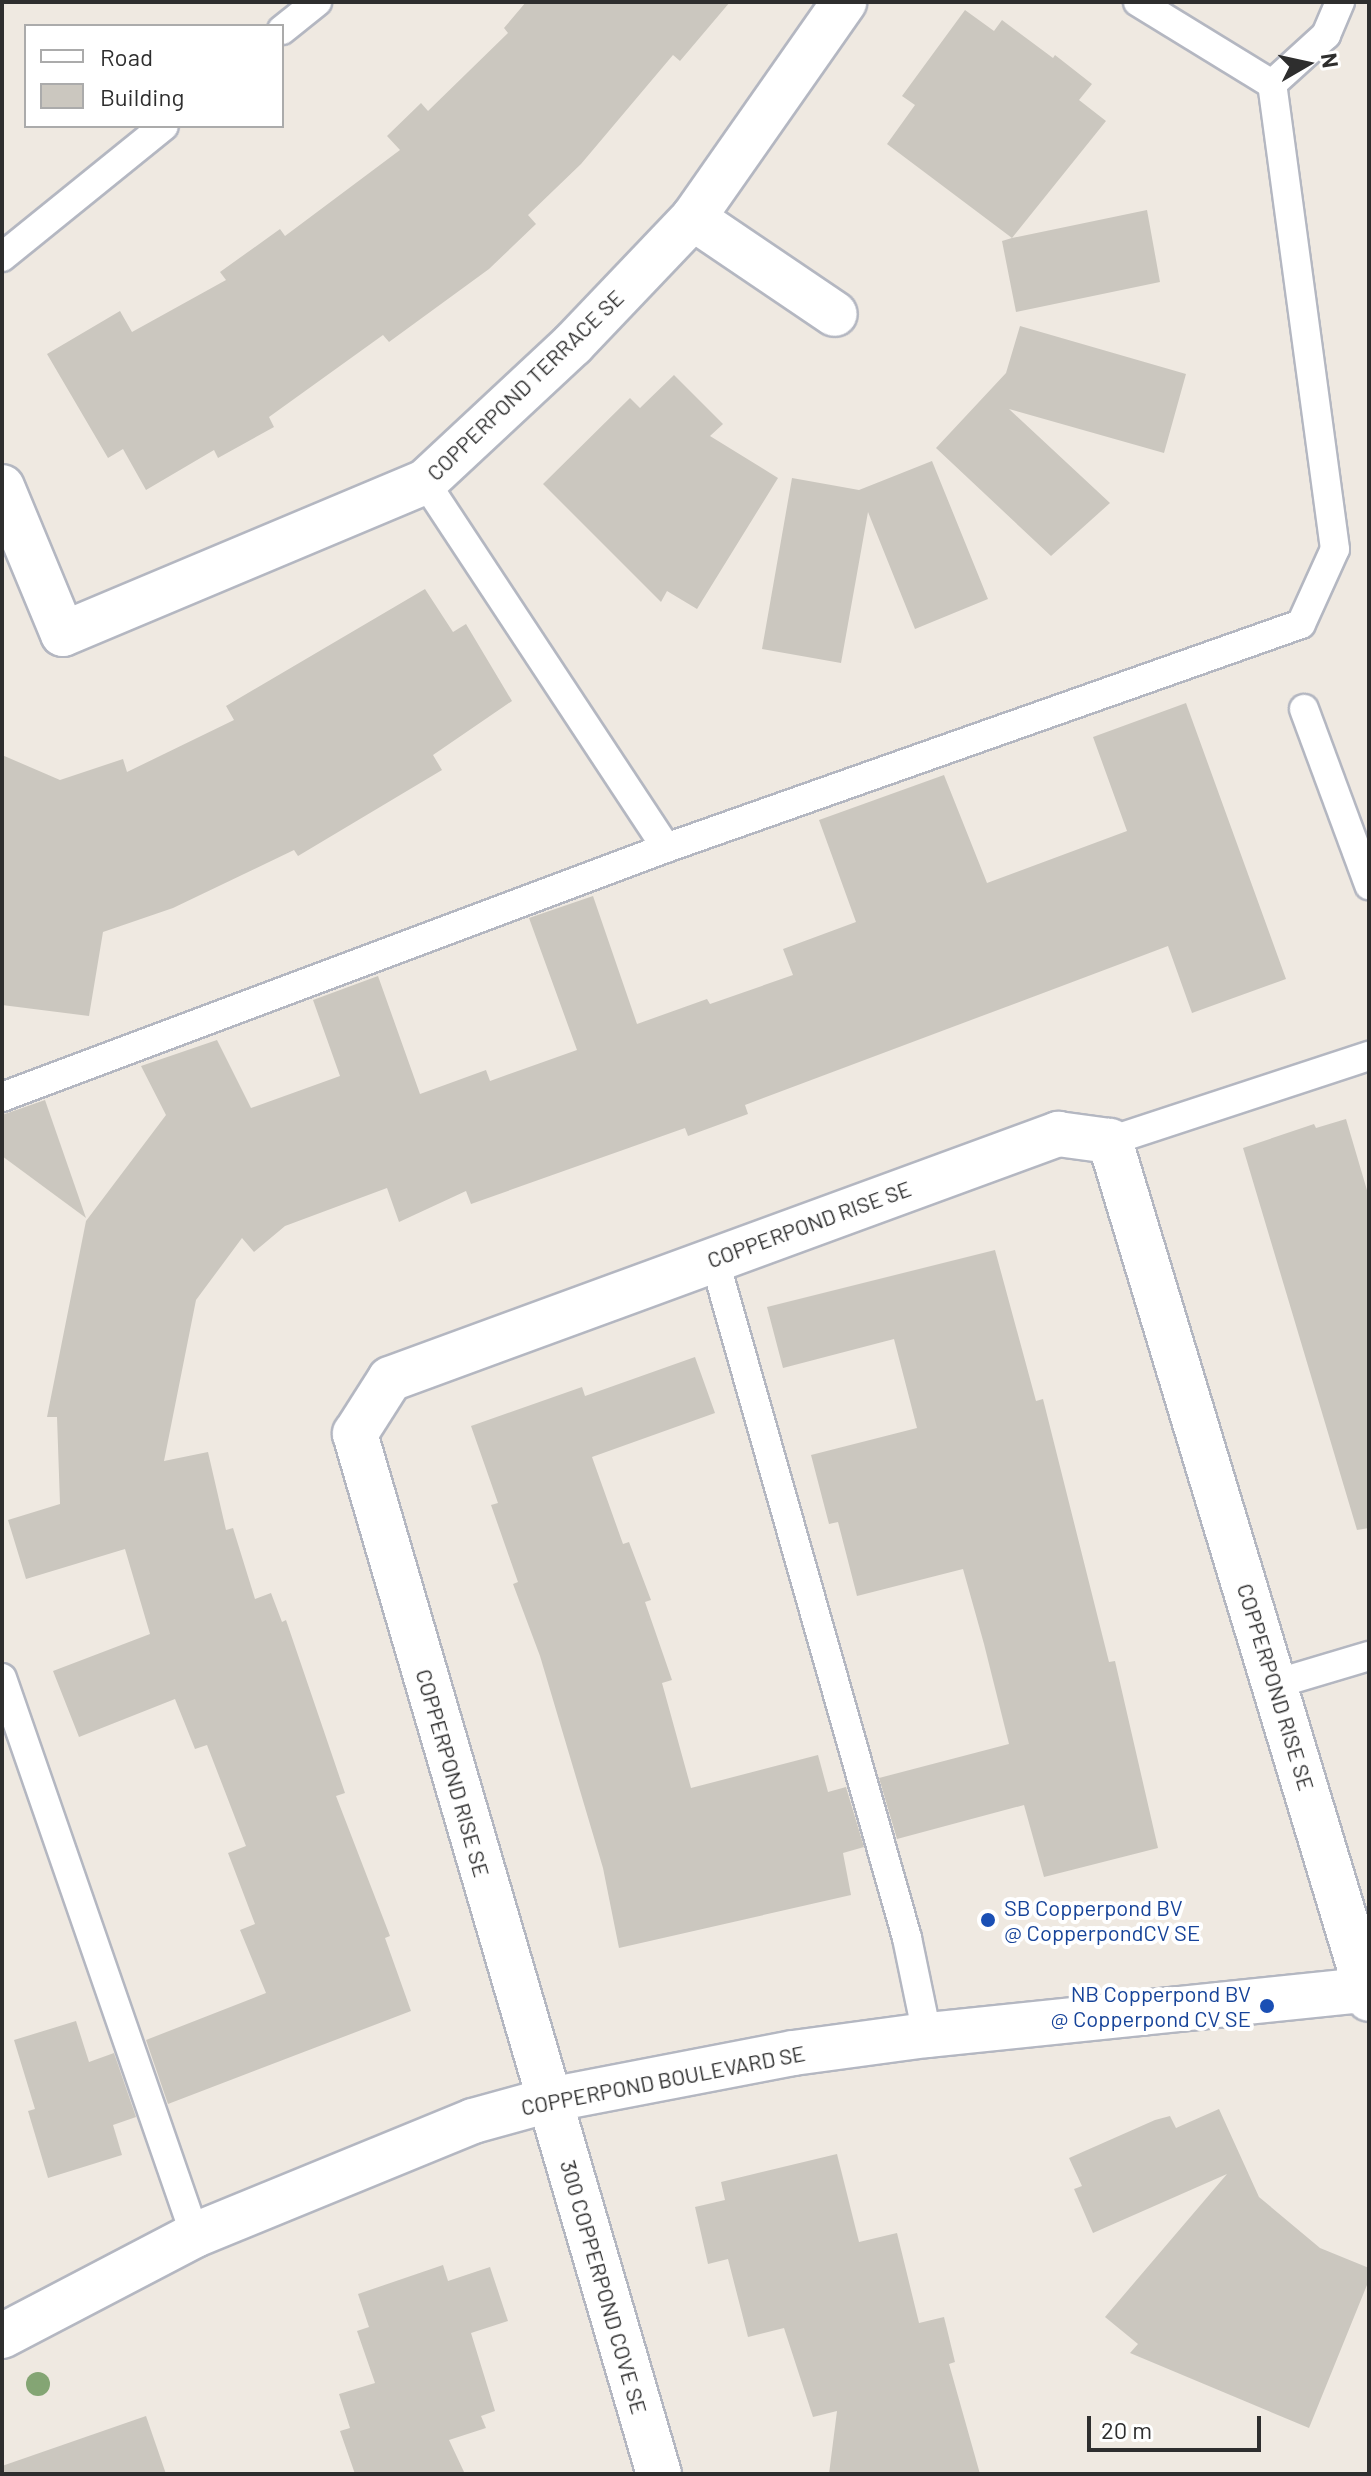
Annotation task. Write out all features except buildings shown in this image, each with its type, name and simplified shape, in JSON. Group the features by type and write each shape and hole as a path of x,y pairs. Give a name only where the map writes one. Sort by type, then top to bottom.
{"street":[{"name":"COPPERPOND TERRACE SE","path":"2,487 63,634 425,482 573,344 693,218 844,2"},
{"path":"693,218 835,314"},
{"name":"COPPERPOND RISE SE","path":"549,2100 355,1434 390,1379 1058,1134 1110,1141 1368,1993"},
{"name":"COPPERPOND BOULEVARD SE","path":"2,2336 195,2235 473,2121 549,2100 793,2053 927,2035 1368,1993"},
{"name":"300 COPPERPOND COVE SE","path":"549,2100 659,2474"}],"lane":[{"path":"284,28 317,2"},
{"path":"1138,2 1272,84"},
{"path":"1272,84 1326,35 1340,2"},
{"path":"2,1097 666,848 1301,624 1335,549 1272,84"},
{"path":"2,257 162,128"},
{"path":"425,482 666,848"},
{"path":"1304,709 1368,881"},
{"path":"1110,1141 1369,1056"},
{"path":"714,1258 907,1938 927,2035"},
{"path":"1275,1684 1369,1656"},
{"path":"2,1678 195,2235"}],"place":[{"name":"SB Copperpond BV @ CopperpondCV SE","path":"988,1920"},
{"name":"NB Copperpond BV @ Copperpond CV SE","path":"1267,2006"}]}
